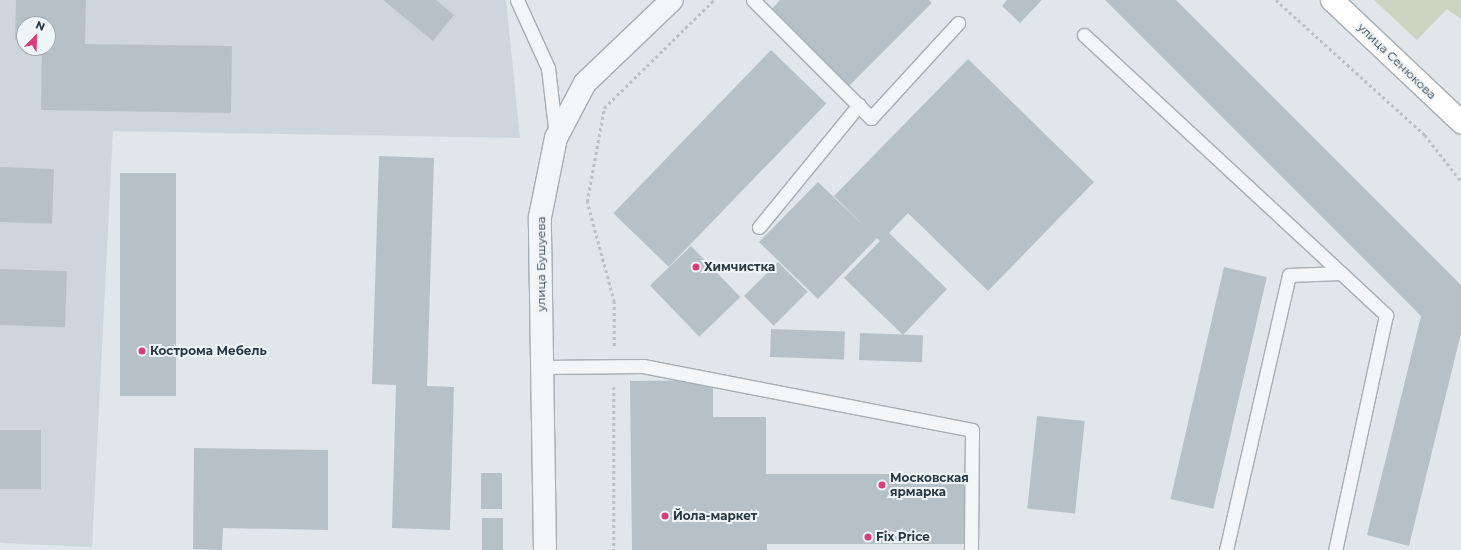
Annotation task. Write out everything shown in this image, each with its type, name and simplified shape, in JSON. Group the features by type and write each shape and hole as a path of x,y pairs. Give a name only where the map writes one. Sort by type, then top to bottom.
{"main road":[{"name":"улица Сенюкова","path":"1332,0 1461,122"}],"street":[{"name":"улица Бушуева","path":"545,550 540,217 556,138 585,83 672,0"}],"lane":[{"path":"517,0 548,68 556,138"},
{"path":"753,0 871,118 958,23"},
{"path":"1084,35 1386,314 1334,550"},
{"path":"759,227 858,105"},
{"path":"1226,550 1289,275 1341,273"},
{"path":"542,367 643,366 972,430 971,550"}],"path":[{"path":"587,202 604,108 714,0"},
{"path":"1276,0 1425,135 1461,181"}],"shaded area":[{"path":"0,0 506,0 520,138 113,131 92,547 0,543"}],"green space":[{"path":"1374,0 1461,0 1461,19 1447,9 1417,40"}],"building":[{"path":"16,0 86,0 85,44 232,46 231,113 41,110 42,56 56,56 56,16 16,16 15,40"},
{"path":"383,0 436,0 454,15 433,41"},
{"path":"780,0 929,0 932,3 848,87 771,10"},
{"path":"1007,0 1042,0 1020,23 1002,6"},
{"path":"1105,0 1176,0 1461,285 1461,333 1409,546 1367,535 1421,316"},
{"path":"771,50 826,103 669,267 613,213"},
{"path":"968,59 1094,182 988,291 908,213 889,233 947,289 903,335 844,278 880,241 877,238 818,299 759,242 818,182 865,227 834,196"},
{"path":"379,156 434,158 427,386 454,387 450,530 392,528 396,385 372,384"},
{"path":"0,167 54,169 52,224 0,222"},
{"path":"120,173 176,173 176,396 120,396"},
{"path":"691,246 740,297 699,337 650,286"},
{"path":"778,262 808,292 774,326 744,296"},
{"path":"1224,267 1267,277 1213,509 1170,499"},
{"path":"0,269 67,271 65,327 0,325"},
{"path":"771,329 845,332 844,360 770,357"},
{"path":"860,333 923,335 922,362 859,360"},
{"path":"713,380 713,417 766,417 766,474 970,474 970,544 767,544 767,550 632,550 630,381"},
{"path":"1037,416 1085,421 1075,514 1027,508"},
{"path":"0,430 41,430 41,489 0,489"},
{"path":"194,448 328,450 328,530 223,528 222,550 193,549"},
{"path":"481,473 502,473 502,509 481,509"},
{"path":"482,518 503,518 503,550 482,550"}],"place":[{"name":"Химчистка","path":"696,267"},
{"name":"Кострома Мебель","path":"142,351"},
{"name":"Московская ярмарка","path":"882,485"},
{"name":"Йола-маркет","path":"665,516"},
{"name":"Fix Price","path":"868,537"}]}
